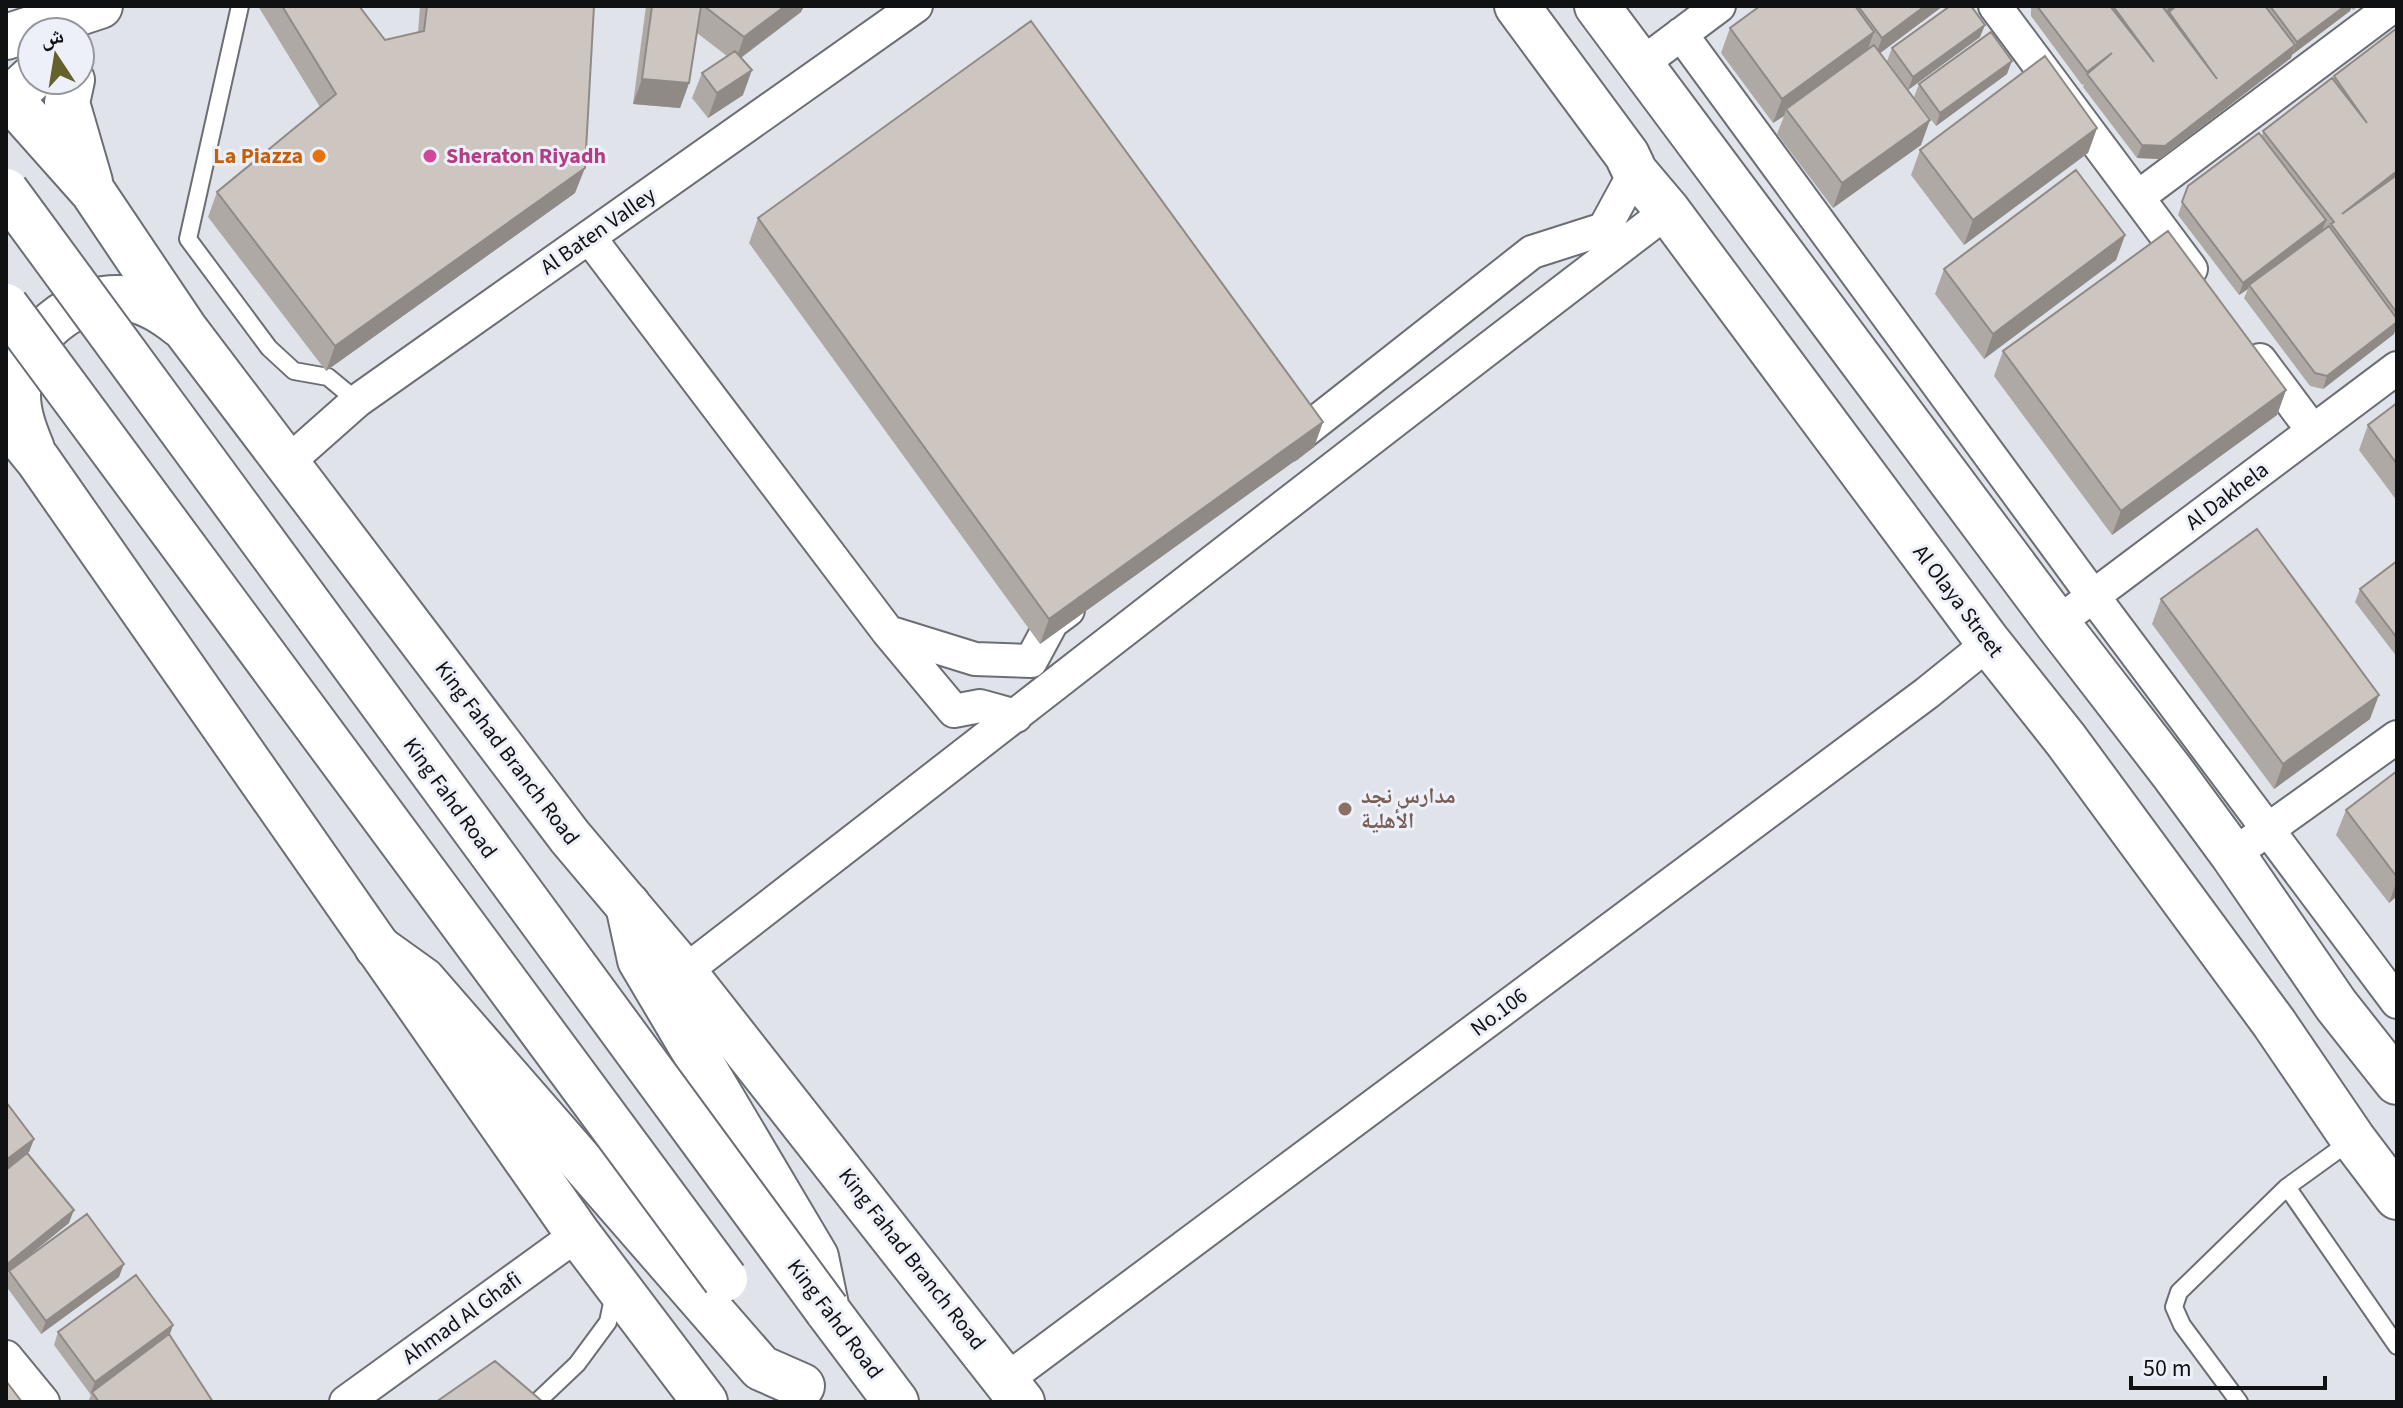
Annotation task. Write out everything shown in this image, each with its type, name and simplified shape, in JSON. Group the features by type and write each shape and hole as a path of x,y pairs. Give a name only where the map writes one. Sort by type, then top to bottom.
{"main road":[{"path":"6,37 100,6"},
{"path":"96,21 115,6"},
{"name":"Al Olaya Street","path":"1517,6 1627,155 1635,172 1668,211 1989,643 2066,740 2274,1023 2353,1139 2397,1197"},
{"path":"1597,6 2057,623 2250,842 2336,1005 2351,1041 2341,1051 2326,1055 2307,1048 2274,1023"},
{"name":"King Fahad Branch Road","path":"12,95 93,192 185,329 570,837 684,972 1014,1391"},
{"path":"69,96 67,103 93,192"},
{"name":"King Fahd Road","path":"6,191 896,1402"},
{"path":"1668,211 1694,198 1723,201 1748,209"},
{"path":"38,460 22,422 18,394 22,367 34,342 53,321 76,307 103,299 131,299 157,308 185,329"},
{"path":"6,306 808,1394"},
{"path":"6,421 38,460 578,1234 705,1402"},
{"path":"628,905 640,960 816,1257 827,1310"},
{"path":"377,947 423,980 761,1368 808,1394"},
{"path":"2336,1005 2397,1082"}],"street":[{"name":"Al Baten Valley","path":"287,463 357,401 916,6"},
{"path":"1640,65 1719,6"},
{"path":"1995,6 2212,296"},
{"path":"2138,197 2393,6"},
{"path":"1681,34 2093,596 2250,842 2397,1002"},
{"path":"1266,460 1532,252 1604,229 1635,172"},
{"path":"684,972 1380,430 1668,211"},
{"path":"589,237 888,632 954,711 980,706 1016,716"},
{"path":"2239,333 2313,431"},
{"name":"Al Dakhela","path":"2057,623 2397,368"},
{"path":"888,632 975,659 1031,661 1052,622 1090,593"},
{"name":"No.106","path":"1014,1391 1989,643"},
{"path":"2250,842 2397,737"},
{"name":"Ahmad Al Ghafi","path":"346,1402 578,1234"},
{"path":"6,1357 43,1402"}],"lane":[{"path":"240,6 188,239 277,356 294,371 328,377 357,401"},
{"path":"2239,1402 2182,1325 2174,1307 2179,1292 2287,1187 2353,1139"},
{"path":"2287,1187 2397,1346"},
{"path":"539,1400 577,1364 608,1322 616,1285"}],"building":[{"name":"Sheraton Riyadh","path":"282,6 359,6 385,40 424,31 427,6 594,6 585,168 335,346 217,192 336,94"},
{"path":"652,6 701,6 689,83 642,79"},
{"path":"704,6 785,6 744,37"},
{"path":"1760,6 1855,6 1874,32 1782,99 1730,28"},
{"path":"1858,6 1925,6 1882,38"},
{"path":"1950,6 1971,6 1985,25 1913,77 1892,48"},
{"path":"2037,6 2110,6 2154,62 2113,6 2162,6 2217,79 2169,12 2176,6 2265,6 2295,45 2165,146 2142,145 2087,74 2112,53 2087,72"},
{"path":"2270,6 2345,6 2297,42"},
{"path":"1031,21 1323,422 1049,619 758,218"},
{"path":"2397,28 2397,171 2342,214 2397,175 2397,313 2331,224 2334,222 2263,131 2332,78 2367,123 2334,76"},
{"path":"1991,32 2012,61 1940,113 1919,84"},
{"path":"1874,45 1930,120 1842,183 1786,109"},
{"path":"735,51 752,70 717,93 702,73"},
{"path":"2045,56 2097,128 1973,220 1920,150"},
{"path":"2259,133 2326,220 2243,283 2182,202 2188,186"},
{"path":"2076,170 2125,235 1993,334 1944,269"},
{"path":"2329,226 2397,322 2327,376 2315,373 2249,285"},
{"path":"2168,231 2286,390 2121,511 2003,351"},
{"path":"2397,403 2397,464 2368,425"},
{"path":"2257,529 2379,695 2283,764 2161,599"},
{"path":"2397,561 2397,638 2360,589"},
{"path":"2397,771 2397,877 2346,810"},
{"path":"6,1102 34,1139 6,1160"},
{"path":"27,1153 74,1210 6,1265 6,1170"},
{"path":"87,1214 124,1264 46,1321 9,1271"},
{"path":"136,1275 173,1325 95,1382 58,1332"},
{"path":"169,1334 213,1402 99,1402 92,1392"},
{"path":"495,1361 543,1402 436,1402"},
{"path":"6,1381 22,1402 6,1402"}],"place":[{"name":"La Piazza","path":"319,156"},
{"name":"Sheraton Riyadh","path":"430,156"},
{"name":"مدارس نجد الأهلية","path":"1345,809"}]}
